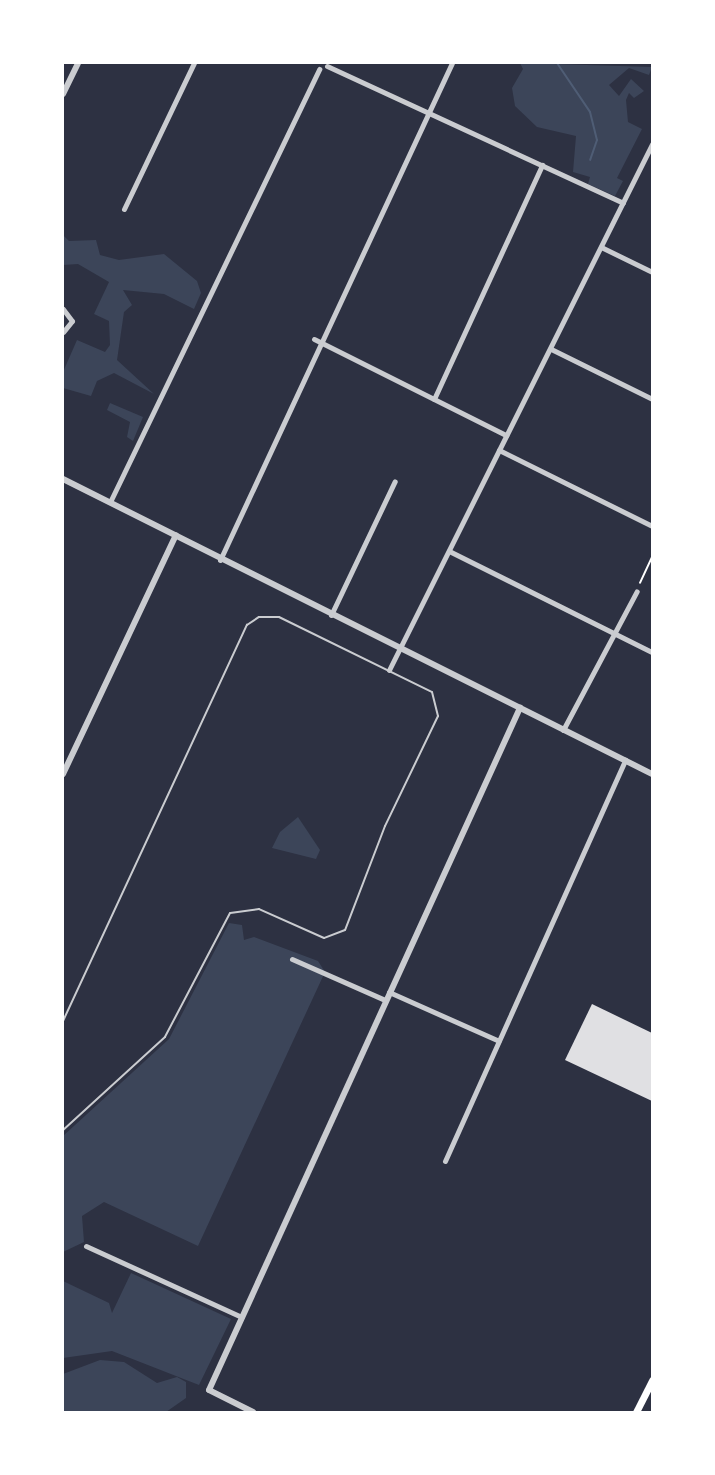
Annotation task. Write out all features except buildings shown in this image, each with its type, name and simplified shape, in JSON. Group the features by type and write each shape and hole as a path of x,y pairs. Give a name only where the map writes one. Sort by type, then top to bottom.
{"main road":[{"path":"636,1412 652,1380"}],"street":[{"path":"63,94 78,63"},
{"path":"124,209 194,63"},
{"path":"220,560 452,63"},
{"path":"110,502 318,66 327,65 622,203"},
{"path":"389,670 652,144"},
{"path":"434,399 542,165"},
{"path":"601,247 652,272"},
{"path":"63,309 72,321 63,332"},
{"path":"314,339 506,435"},
{"path":"551,349 652,399"},
{"path":"499,450 652,526"},
{"path":"63,479 398,650 652,774"},
{"path":"331,615 395,481"},
{"path":"63,774 176,535"},
{"path":"449,551 652,652"},
{"path":"563,729 637,591"},
{"path":"253,1412 209,1390 520,708"},
{"path":"445,1161 625,760"},
{"path":"292,959 386,1000"},
{"path":"389,992 499,1041"},
{"path":"86,1246 242,1317"}],"lane":[{"path":"63,1021 247,625 259,617 279,617 432,692 440,710 345,930 324,938 251,908 223,917 165,1037 63,1130"}],"path":[{"path":"637,591 652,557"}],"shaded area":[{"path":"520,63 652,67 649,75 629,68 609,85 619,96 631,79 644,91 634,98 629,93 626,100 628,122 642,129 617,178 623,181 615,196 588,184 590,177 573,172 576,136 537,127 515,106 512,88 523,69"},
{"path":"63,235 69,241 96,240 100,255 119,260 164,254 197,281 201,293 194,309 164,294 123,290 132,305 124,312 117,360 154,394 114,373 97,381 91,396 63,388 63,372 77,340 105,352 110,345 109,321 94,314 109,282 78,264 63,265"},
{"path":"110,403 143,417 133,441 127,437 130,422 107,410"},
{"path":"298,817 320,850 316,859 272,848 280,832"},
{"path":"229,923 242,925 244,940 254,937 318,961 325,972 198,1246 104,1202 82,1216 84,1242 63,1252 63,1136 169,1039"},
{"path":"131,1273 231,1319 199,1385 112,1351 63,1358 63,1281 109,1303 112,1313"},
{"path":"100,1360 124,1362 157,1383 177,1377 186,1382 186,1398 166,1412 63,1412 63,1374"}],"waterway":[{"path":"557,63 590,112 597,140 590,160"}]}
